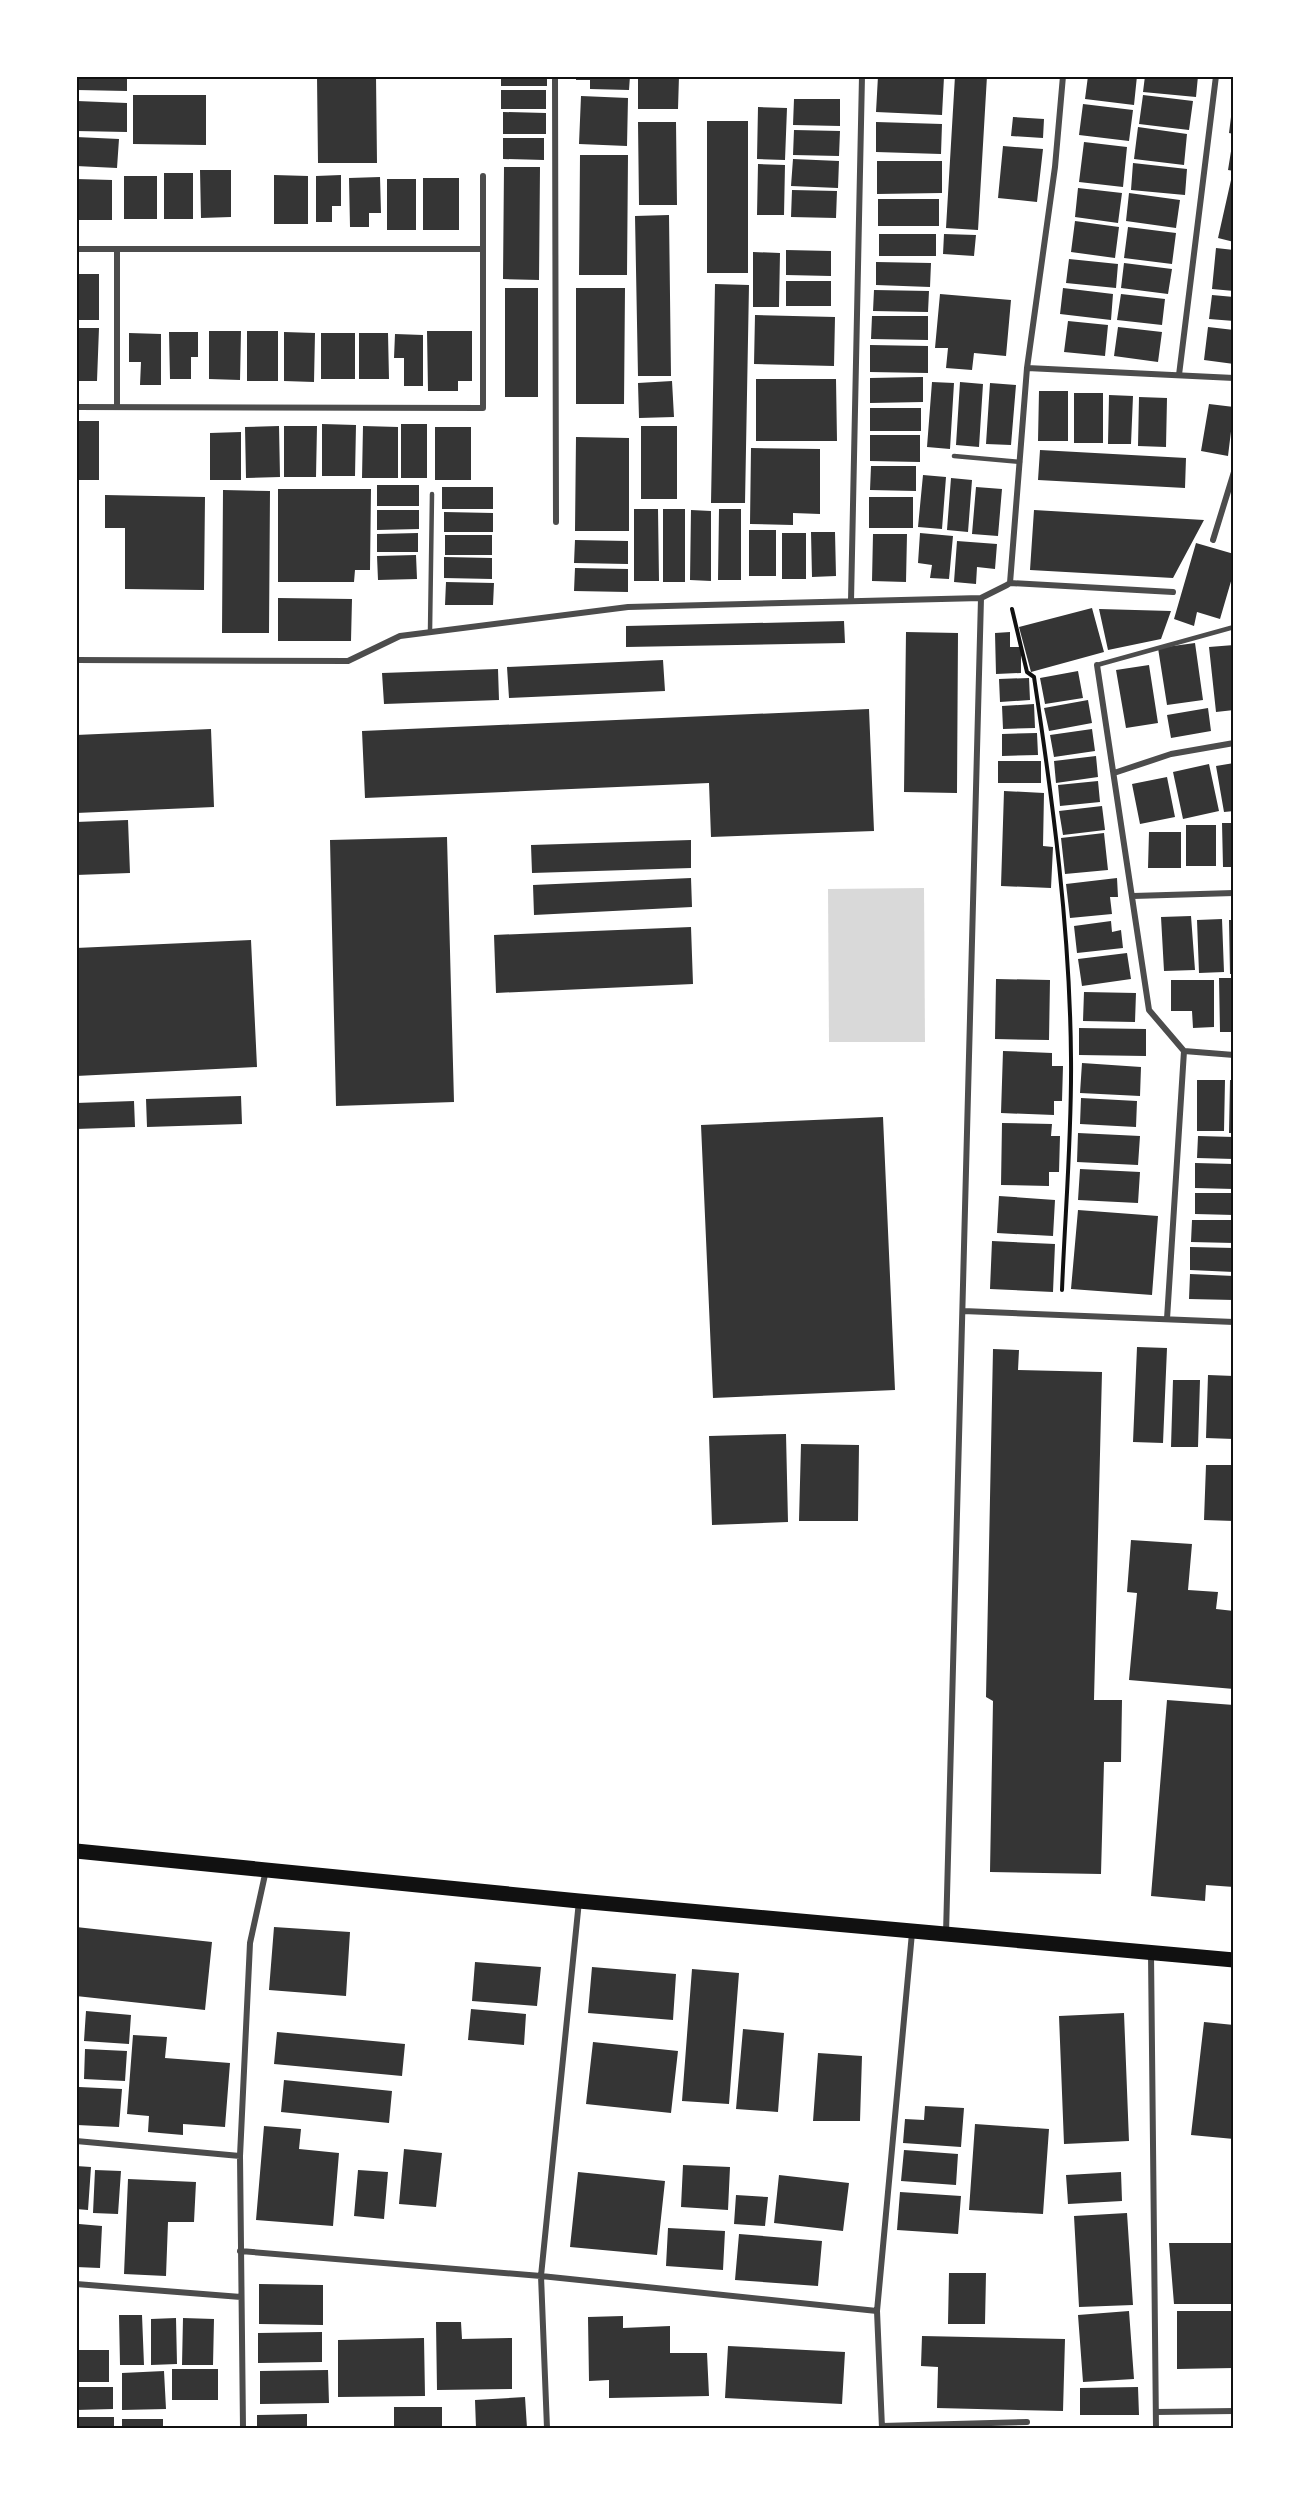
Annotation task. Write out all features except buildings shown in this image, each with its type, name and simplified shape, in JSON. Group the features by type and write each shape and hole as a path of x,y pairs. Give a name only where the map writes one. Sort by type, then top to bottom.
{"main road":[{"path":"76,1851 1233,1960"}],"street":[{"path":"555,76 556,522"},
{"path":"851,601 862,76"},
{"path":"1009,584 1028,368 1055,167 1063,76"},
{"path":"1179,375 1216,76"},
{"path":"76,407 483,408 483,176"},
{"path":"76,249 483,249"},
{"path":"117,249 117,407"},
{"path":"1028,368 1233,378"},
{"path":"1213,540 1233,472"},
{"path":"76,660 348,661 400,636 628,607 981,598 1009,584 1173,592"},
{"path":"946,1934 981,598"},
{"path":"1097,665 1149,1010 1184,1051 1167,1319"},
{"path":"1114,773 1171,754 1233,742"},
{"path":"1133,896 1233,893"},
{"path":"1184,1051 1233,1055"},
{"path":"963,1311 1233,1322"},
{"path":"243,2428 240,2156 250,1943 266,1869"},
{"path":"548,2428 541,2276 579,1900"},
{"path":"912,1931 877,2311 882,2427 1027,2422"},
{"path":"1151,1953 1156,2428"},
{"path":"76,2141 240,2156"},
{"path":"240,2251 541,2276 877,2311"},
{"path":"76,2284 241,2296"},
{"path":"1156,2412 1233,2411"}],"lane":[{"path":"954,456 1020,462"},
{"path":"430,632 432,494"},
{"path":"1097,665 1233,627"}],"path":[{"path":"1009,584 1028,672 1034,677 1050,783 1065,933 1071,1059 1061,1315"}],"shaded area":[{"path":"924,888 925,1042 829,1042 828,889"}]}
